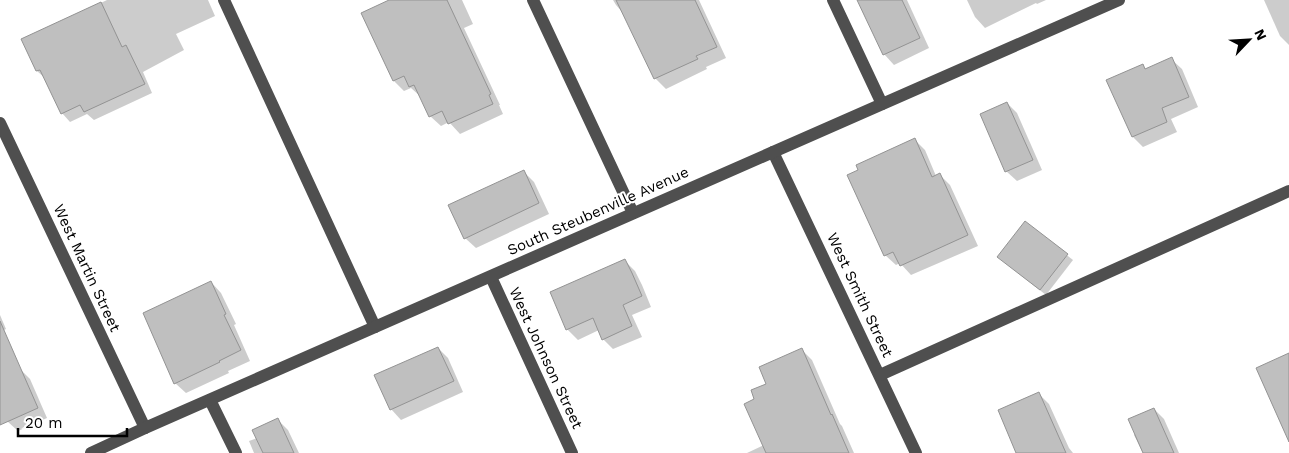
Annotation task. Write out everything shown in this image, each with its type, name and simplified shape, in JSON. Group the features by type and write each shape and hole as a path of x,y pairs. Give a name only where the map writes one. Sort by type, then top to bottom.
{"street":[{"path":"224,0 375,327"},
{"path":"533,0 633,213"},
{"path":"833,0 882,104"},
{"name":"South Steubenville Avenue","path":"91,453 1119,0"},
{"name":"West Martin Street","path":"0,122 145,428"},
{"name":"West Smith Street","path":"773,152 916,453"},
{"path":"880,375 1289,191"},
{"name":"West Johnson Street","path":"491,277 572,453"},
{"path":"210,400 236,453"}],"building":[{"path":"389,0 447,0 491,94 489,95 493,104 448,124 442,111 429,117 414,85 409,87 404,76 393,81 361,13"},
{"path":"616,0 695,0 717,47 696,56 698,59 654,79"},
{"path":"857,0 902,0 920,38 883,55"},
{"path":"101,2 122,47 126,45 145,84 84,112 80,105 61,114 40,70 36,71 21,39"},
{"path":"1172,57 1189,97 1162,108 1167,122 1132,137 1106,80 1143,64 1145,69"},
{"path":"1007,102 1033,160 1005,172 980,114"},
{"path":"915,138 932,177 940,173 968,235 900,266 893,252 884,256 847,175 858,170 856,165"},
{"path":"524,170 539,203 464,239 448,205"},
{"path":"1025,221 1068,254 1040,290 997,257"},
{"path":"625,259 642,296 623,305 632,326 602,340 593,318 566,330 550,292"},
{"path":"211,281 226,314 224,315 241,350 174,384 143,313"},
{"path":"0,321 38,408 0,425"},
{"path":"438,347 454,381 390,410 374,375"},
{"path":"802,348 849,453 766,453 744,404 754,399 751,390 766,384 759,367"},
{"path":"1289,353 1289,442 1256,368"},
{"path":"1039,392 1066,453 1016,453 998,410"},
{"path":"1154,408 1174,453 1143,453 1128,419"},
{"path":"278,418 294,453 263,453 252,430"}]}
